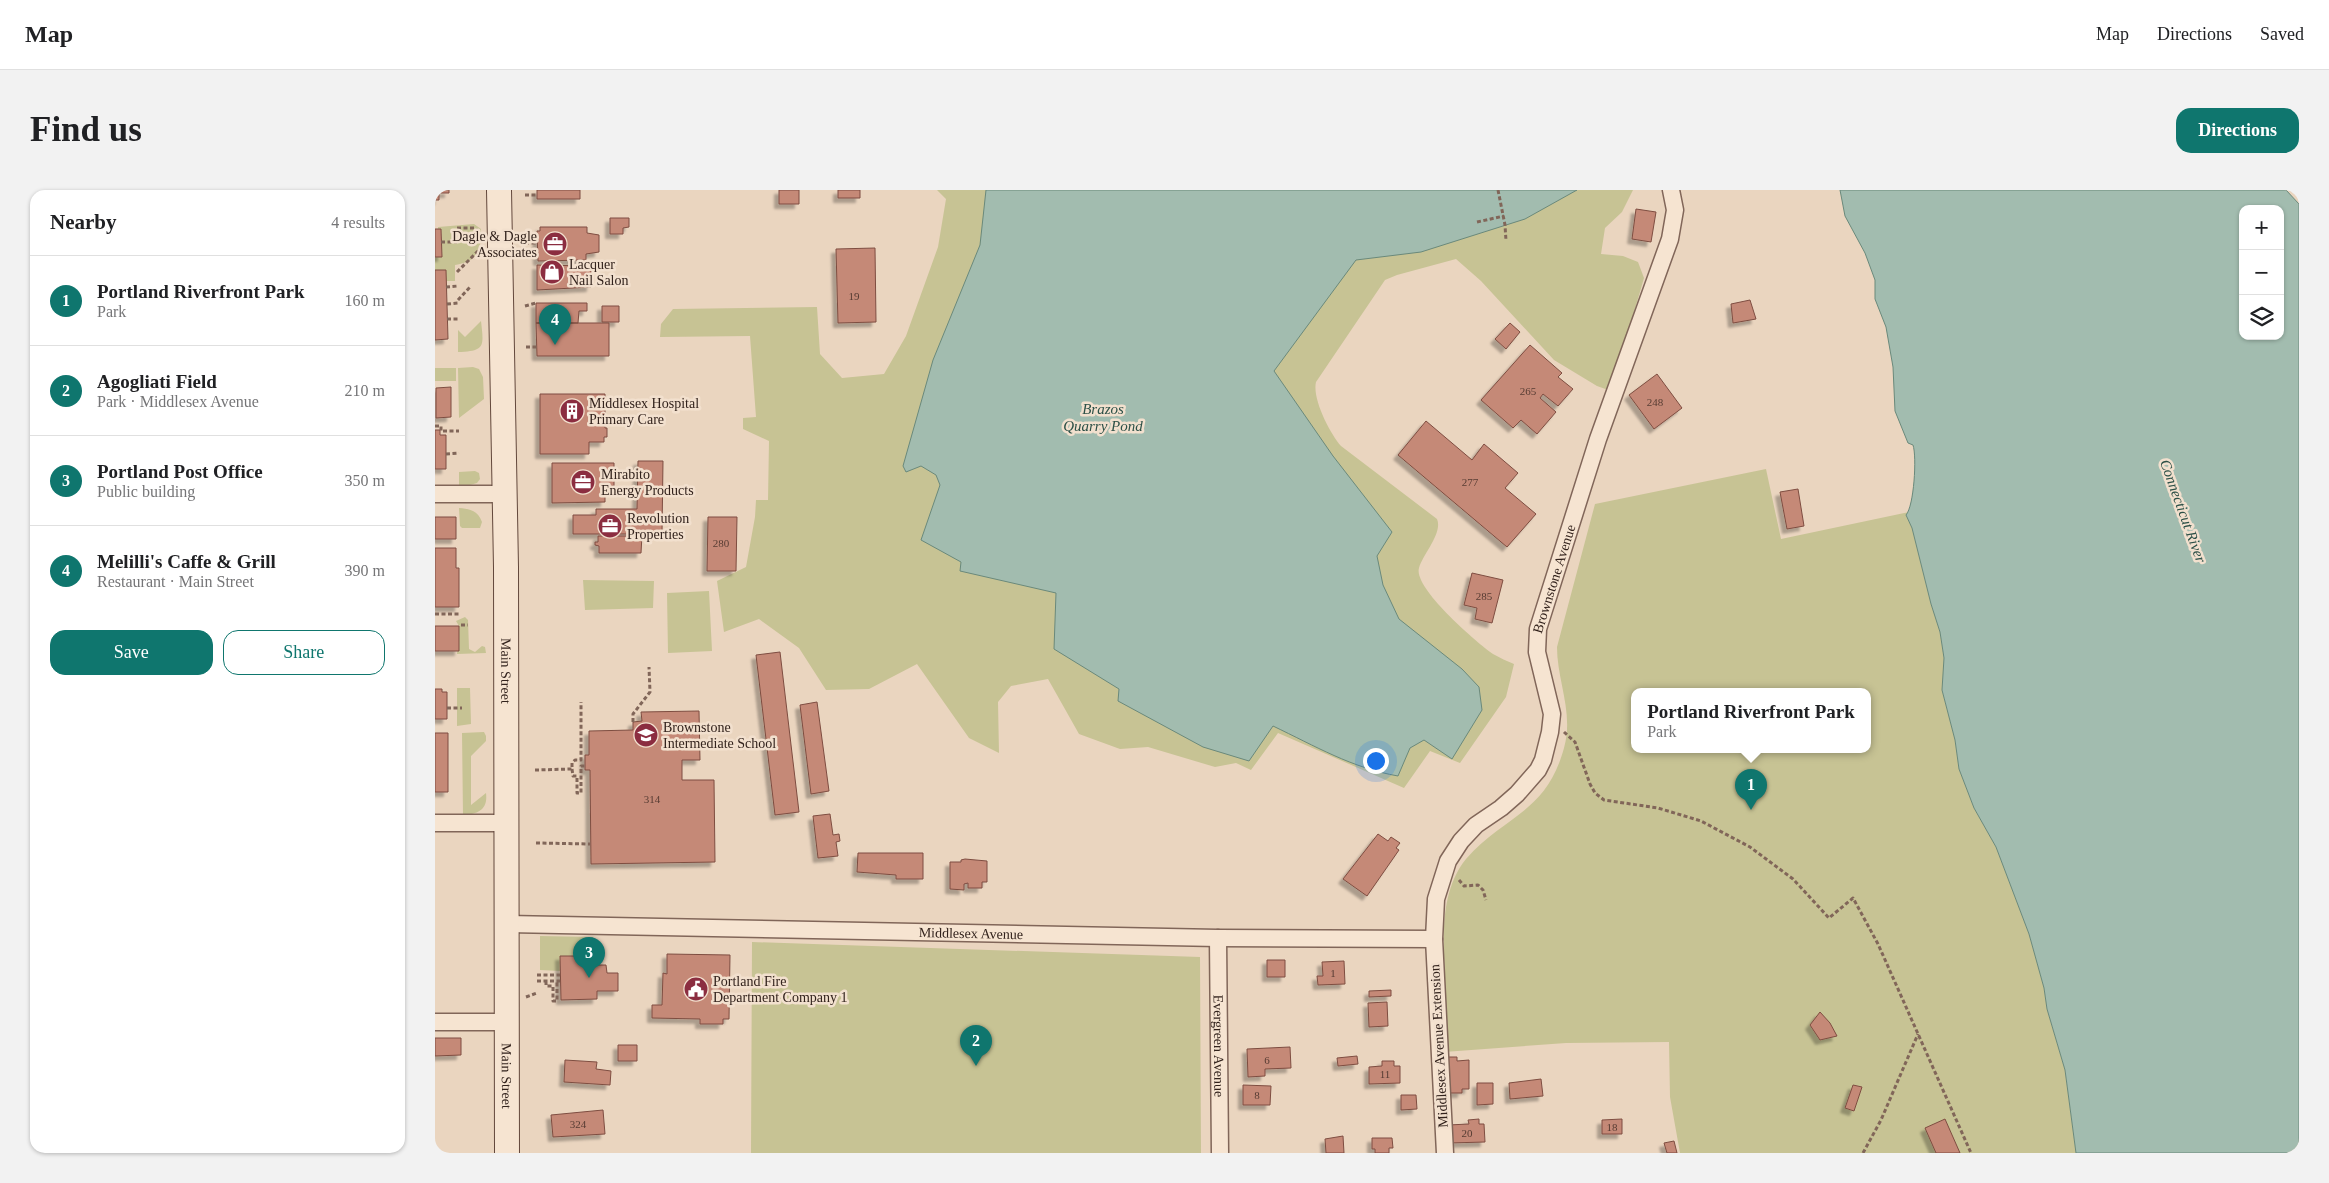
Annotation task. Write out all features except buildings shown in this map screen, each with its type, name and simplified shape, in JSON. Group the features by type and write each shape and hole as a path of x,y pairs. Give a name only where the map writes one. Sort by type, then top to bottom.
{"main road":[{"name":"Main Street","path":"499,190 505,494 507,1153"}],"street":[{"name":"Brownstone Avenue","path":"1434,939 1436,899 1441,878 1454,850 1468,832 1501,808 1525,786 1538,770 1546,750 1552,714 1539,665 1538,629 1598,439 1670,239 1675,210 1671,190"},
{"path":"435,494 505,494"},
{"path":"435,822 507,823"},
{"name":"Middlesex Avenue","path":"507,924 1218,938 1434,939"},
{"name":"Evergreen Avenue","path":"1218,938 1220,1153"},
{"name":"Middlesex Avenue Extension","path":"1434,939 1445,1153"},
{"path":"435,1022 507,1022"}],"path":[{"path":"1498,190 1506,241"},
{"path":"525,195 537,195"},
{"path":"1477,222 1503,216"},
{"path":"457,228 475,228 479,233 479,251 457,272"},
{"path":"525,235 538,235"},
{"path":"441,242 457,242"},
{"path":"525,243 538,243"},
{"path":"525,250 538,250"},
{"path":"446,287 457,286"},
{"path":"447,304 458,302 471,286"},
{"path":"525,306 537,303"},
{"path":"447,319 458,319"},
{"path":"526,347 537,346"},
{"path":"435,426 441,426 441,431 459,431"},
{"path":"446,454 459,454"},
{"path":"435,614 460,614"},
{"path":"461,625 468,624"},
{"path":"633,722 633,714 650,692 649,667"},
{"path":"535,770 572,770 583,767 581,773 581,793 577,793 577,776 573,776 572,770 575,760 581,760 581,702"},
{"path":"447,708 462,708"},
{"path":"1563,732 1575,742 1590,784 1595,794 1604,800 1658,808 1701,822 1733,838 1750,847 1793,879 1829,918 1853,898 1878,944 1971,1153"},
{"path":"572,770 581,773"},
{"path":"535,843 590,844"},
{"path":"1457,877 1464,886 1478,885 1483,890 1486,900"},
{"path":"537,975 561,975"},
{"path":"537,981 546,981 559,981 557,1001 553,1001 553,986 546,986 546,981"},
{"path":"523,999 537,993"},
{"path":"1863,1153 1881,1120 1918,1034"}],"shaded area":[{"name":"Brazos Quarry Pond","path":"937,190 1633,190 1622,212 1605,228 1601,254 1623,256 1638,262 1644,278 1611,391 1597,386 1554,360 1481,281 1456,259 1385,280 1316,382 1315,389 1319,406 1327,425 1341,446 1437,519 1438,525 1435,537 1419,568 1420,577 1426,588 1448,614 1474,639 1493,654 1514,664 1506,697 1460,763 1430,751 1404,788 1278,733 1251,770 1236,763 1215,767 1148,747 1120,749 1079,734 1048,679 1011,686 998,702 999,753 969,738 917,664 869,689 826,690 799,648 759,619 724,632 717,581 746,567 755,517 756,500 768,500 769,441 743,429 743,418 756,417 750,336 660,337 661,324 673,309 817,307 820,354 842,378 884,374 906,336 938,247 946,199"},
{"path":"474,224 481,229 477,254 469,261 455,265 455,281 446,281 446,270 435,270 435,257 442,256 441,229 438,229 438,227"},
{"path":"481,321 481,346 478,349 458,352 458,330 465,337"},
{"path":"473,367 479,369 483,377 484,399 459,418 458,368"},
{"path":"435,368 456,368 456,381 435,381"},
{"path":"1766,469 1781,539 1909,512 1906,515 1912,528 1940,632 1944,658 1942,690 1955,740 1959,769 1974,808 1996,847 2029,934 2044,988 2047,1009 2065,1070 2076,1153 1680,1153 1670,1097 1669,1042 1566,1043 1444,1052 1442,1014 1445,981 1444,931 1447,900 1451,885 1466,859 1480,844 1535,801 1556,770 1567,735 1566,710 1557,647 1595,504"},
{"path":"475,471 479,473 480,479 477,483 459,488 459,472"},
{"path":"459,508 476,513 482,522 480,528 462,528 460,526"},
{"path":"583,580 654,581 653,608 585,610"},
{"path":"709,591 712,651 668,653 667,593"},
{"path":"465,617 468,620 469,649 475,652 482,646 485,647 486,653 457,654 459,626 456,621"},
{"path":"457,688 470,688 471,724 457,726"},
{"path":"484,732 486,741 471,756 471,805 486,793 484,807 478,812 463,815 462,733"},
{"path":"540,936 593,937 594,956 561,956 560,971 540,970"},
{"path":"752,942 1200,957 1201,1153 751,1153"}],"water":[{"name":"Brazos Quarry Pond","path":"986,190 1577,190 1525,219 1421,252 1356,260 1274,371 1333,456 1392,532 1377,556 1383,585 1399,619 1462,669 1479,687 1482,710 1452,759 1424,740 1410,748 1398,776 1349,762 1273,726 1249,761 1203,747 1118,701 1119,689 1054,649 1056,593 960,571 961,562 921,540 940,485 936,475 921,466 906,472 903,466 933,360 980,245"},
{"name":"Connecticut River","path":"1840,190 2286,190 2299,204 2299,1153 2076,1153 2065,1070 2047,1009 2044,988 2029,934 1996,847 1974,808 1959,769 1955,740 1942,690 1944,658 1940,632 1912,528 1906,515 1911,502 1914,481 1915,460 1913,445 1908,443 1895,411 1893,367 1886,327 1875,299 1875,280 1865,253 1845,216"}],"place":[{"name":"Dagle & Dagle Associates","path":"555,244"},
{"name":"Lacquer Nail Salon","path":"552,272"},
{"name":"Melilli's Caffe & Grill","path":"555,345"},
{"name":"Middlesex Hospital Primary Care","path":"572,411"},
{"name":"Mirabito Energy Products","path":"583,482"},
{"name":"Revolution Properties","path":"610,526"},
{"name":"Brownstone Intermediate School","path":"646,735"},
{"name":"Portland Riverfront Park","path":"1751,810"},
{"name":"Portland Post Office","path":"589,978"},
{"name":"Portland Fire Department Company 1","path":"696,989"},
{"name":"Agogliati Field","path":"976,1066"}]}
